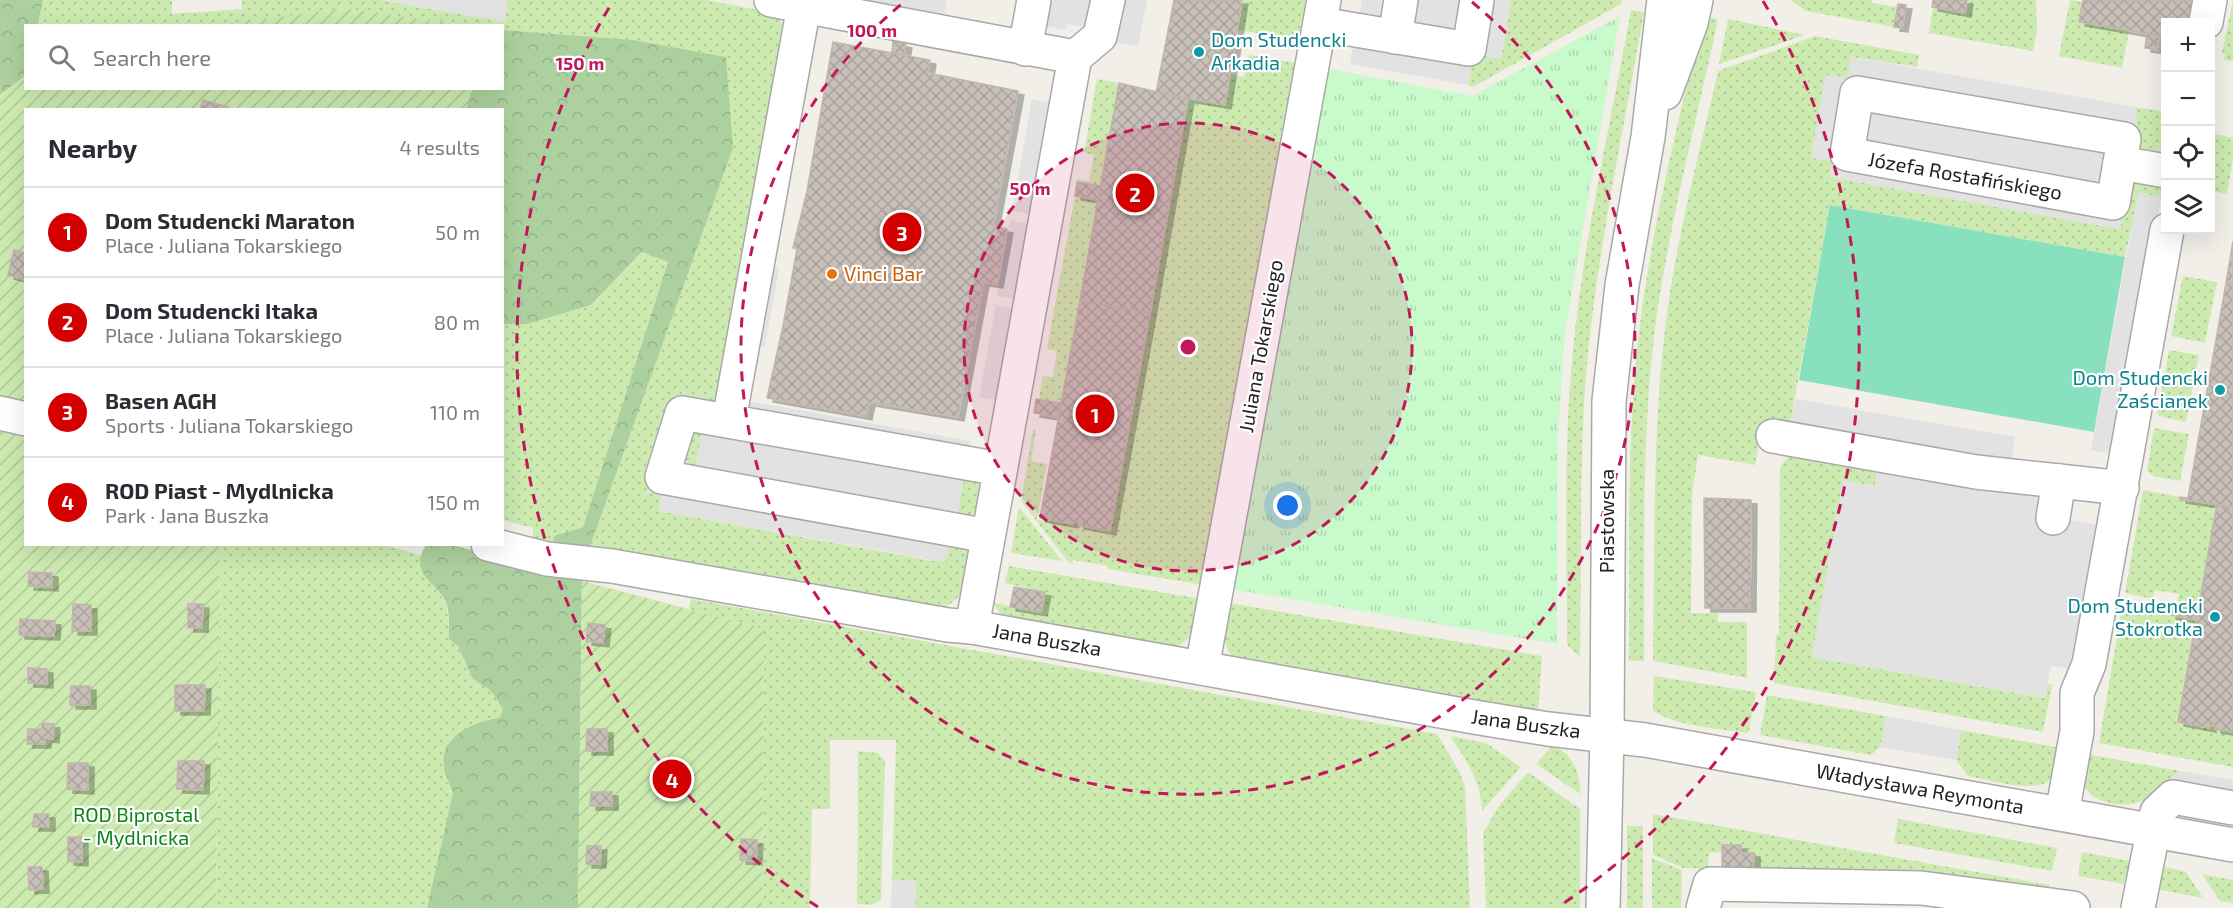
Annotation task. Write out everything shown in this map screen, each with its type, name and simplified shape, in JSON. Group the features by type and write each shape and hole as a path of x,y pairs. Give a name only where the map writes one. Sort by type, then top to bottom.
{"street":[{"path":"771,0 1075,57"},
{"path":"1025,49 1034,0"},
{"path":"972,627 1075,57 1100,36 1108,0"},
{"path":"1395,37 1401,0"},
{"name":"Juliana Tokarskiego","path":"1202,668 1322,12 1395,37 1469,50 1477,0"},
{"name":"Piastowska","path":"1603,908 1607,735 1609,401 1622,285 1648,137 1664,0"},
{"name":"Piastowska","path":"1648,137 1691,23 1696,0"},
{"path":"2207,18 2210,0"},
{"path":"729,420 804,6"},
{"name":"Józefa Rostafińskiego","path":"1857,93 2124,139 2120,163 2113,202 1846,154 1857,93"},
{"path":"2120,163 2161,170"},
{"path":"2062,814 2078,730 2076,693 2089,664 2166,234"},
{"path":"988,536 662,477 682,412 1000,469"},
{"path":"0,413 24,419"},
{"path":"1773,436 1976,472 2122,488"},
{"path":"2053,518 2059,481"},
{"name":"Jana Buszka","path":"496,546 547,559 598,564 948,625 972,627 1473,717 1607,735"},
{"name":"Władysława Reymonta","path":"1607,735 2233,845"},
{"path":"2138,908 2152,830 2159,807 2173,797 2233,808"},
{"path":"1703,908 1710,884 1921,888 2073,908"}],"green space":[{"path":"0,0 43,0 38,24 24,24 24,77 0,95"},
{"path":"43,0 172,0 172,14 242,9 242,0 380,0 504,22 508,0 706,0 774,13 785,28 718,399 709,402 694,401 683,391 647,494 663,488 659,511 934,561 949,541 966,547 971,556 962,590 953,602 937,608 602,548 588,552 733,148 504,31 504,24 456,24 343,8 235,24 38,24"},
{"path":"1243,0 1306,0 1298,40 1238,30"},
{"path":"1511,0 1622,0 1621,4 1473,87 1468,85 1472,63 1478,54 1501,58"},
{"path":"1790,0 1872,0 1872,3 1897,7 1894,27 1806,11"},
{"path":"1967,0 2036,0 2037,29 2033,51 1929,33 1933,7 1965,13"},
{"path":"2070,0 2083,2 2079,22 2129,31 2122,68 2059,56"},
{"path":"2233,0 2233,61 2224,60 2225,54 2222,53"},
{"path":"343,8 456,24 228,24"},
{"path":"1631,10 1644,12 1600,261 1589,344 1583,422 1580,657 1567,645 1566,498 1570,387 1584,265"},
{"path":"1620,16 1565,332 1558,434 1557,644 1231,589 1325,68 1472,96"},
{"path":"1703,16 1718,19 1676,207 1656,321 1646,448 1644,661 1629,661 1630,462 1638,342 1657,219"},
{"path":"1728,19 1805,35 1719,64"},
{"path":"504,30 633,40 726,57 733,148 588,552 552,546 554,536 583,527 668,262 642,252 591,305 528,324 504,324 504,108 467,108 472,90 504,90"},
{"path":"1815,36 1919,55 1917,67 1852,57 1848,78 1811,158 1833,161 1830,177 2120,229 2130,185 2141,179 2156,181 2161,188 2161,197 2139,193 2125,257 1830,205 1790,425 1763,420 1755,465 1698,455 1692,495 1691,613 1718,613 1718,622 1747,622 1747,678 1653,661 1656,453 1665,329 1681,232 1718,71"},
{"path":"1249,55 1298,63 1204,585 1108,569 1108,566 1073,560 1072,564 1069,563 1021,501 1033,429 1036,430 1031,461 1047,464 1037,520 1078,522 1078,525 1110,531 1188,99 1225,105 1230,74 1244,77"},
{"path":"24,77 24,90 472,90 467,108 24,108 24,408 0,403 0,95"},
{"path":"1097,79 1119,83 1101,186 1077,182 1078,179 1089,181 1094,155 1084,152"},
{"path":"2136,107 2161,111 2161,157 2136,149"},
{"path":"2215,134 2233,138 2233,160 2227,194 2215,192"},
{"path":"1075,196 1098,200 1061,403 1039,399 1043,376 1053,377 1057,351 1047,349"},
{"path":"1830,205 2125,257 2094,432 1799,380"},
{"path":"643,252 668,262 583,527 554,536 552,546 533,543 533,528 504,520 504,324 528,324 591,305"},
{"path":"2183,276 2217,282 2205,343 2171,336"},
{"path":"2169,350 2199,355 2186,422 2159,416 2157,413"},
{"name":"ROD Biprostal - Mydlnicka","path":"0,426 24,429 24,546 220,546 216,908 0,908"},
{"path":"703,427 695,471 681,455 688,433"},
{"path":"2154,428 2189,434 2180,481 2153,476 2147,471"},
{"path":"1795,454 1877,469 1875,486 1843,481 1812,657 2045,698 2048,684 2052,685 2043,732 1774,683 1776,635 1779,634 1780,467 1789,456"},
{"path":"964,474 976,481 983,491 976,511 969,516 957,519"},
{"path":"2143,490 2217,504 2198,607 2178,603 2179,594 2155,590 2153,599 2125,593"},
{"path":"1019,507 1062,561 1011,553"},
{"path":"220,546 387,546 421,555 420,564 447,605 449,639 458,646 473,679 491,691 503,709 500,717 487,720 445,777 453,792 427,908 216,908"},
{"path":"426,546 457,546 582,581 578,908 427,908 453,792 446,776 445,751 459,733 471,726 500,717 503,709 491,691 473,679 458,646 449,639 447,605 422,571 421,555"},
{"path":"1009,566 1201,599 1193,635 1176,648 1003,618 993,603 1041,612 1045,592 1005,583"},
{"path":"582,581 764,629 762,908 578,908"},
{"path":"691,599 1437,734 1459,771 1465,787 1470,908 915,908 916,881 892,880 896,740 830,740 830,809 812,809 810,908 762,908 764,630 689,609"},
{"path":"1229,603 1542,656 1538,712 1238,661 1231,655 1225,642"},
{"path":"2122,607 2196,620 2178,722 2209,728 2210,725 2215,726 2215,729 2233,732 2233,767 2099,743"},
{"path":"1654,676 1756,692 1749,731 1747,733 1686,724 1653,711"},
{"path":"1767,695 1886,716 1880,747 1871,755 1760,735"},
{"path":"1961,730 2061,748 2056,770 2047,782 2026,786 1968,776 1956,760"},
{"path":"1450,736 1486,743 1521,767 1482,811 1476,780"},
{"path":"1552,746 1565,754 1574,765 1579,779 1580,794 1536,764"},
{"path":"858,751 878,753 885,761 881,900 871,905 857,904"},
{"path":"2086,754 2180,771 2143,800 2127,804 2108,803 2092,795 2086,789 2083,771"},
{"path":"1528,772 1580,809 1580,908 1486,908 1483,833 1498,807"},
{"path":"1653,814 2049,885 2047,894 1754,871 1754,853 1741,853 1741,845 1723,845 1722,852 1709,853 1708,869 1683,868 1653,855"},
{"path":"1898,819 2057,848 2052,871 1894,843"},
{"path":"1627,826 1643,826 1643,908 1627,908"},
{"path":"2082,852 2131,861 2124,884 2078,876"},
{"path":"1652,858 1682,870 1681,908 1652,908"},
{"path":"2160,866 2186,872 2203,898 2156,889"},
{"path":"2202,874 2233,880 2233,903 2220,901"}],"shaded area":[{"path":"380,0 508,0 505,22"},
{"path":"842,0 947,0 943,20"},
{"path":"1045,0 1147,0 1138,46 1101,41 1089,28 1067,24 1065,30 1041,25"},
{"path":"1362,0 1511,0 1501,59 1478,55 1476,63 1472,63 1468,85 1350,64"},
{"path":"1851,57 2136,107 2141,179 2130,185 2120,229 1830,177 1833,161 1811,158 1825,75 1848,78"},
{"path":"1032,99 1054,104 1034,215 1012,211"},
{"path":"2138,193 2161,197 2115,454 2091,450"},
{"path":"1010,220 1032,225 1019,300 997,296"},
{"path":"768,266 779,268 765,347 753,345"},
{"path":"996,305 1018,309 1001,401 979,397"},
{"path":"683,391 690,400 712,402 718,399 760,403 970,441 957,519 945,562 659,511 663,489 646,494","holes":["703,427 695,470 681,455 693,430"]},
{"path":"1796,399 2015,437 2011,463 1790,425"},
{"path":"1877,469 2040,492 2037,515 2101,525 2073,669 2051,666 2045,698 1812,657 1843,480 1875,486"},
{"path":"1886,716 1961,730 1956,760 1880,747"},
{"path":"2180,771 2233,780 2233,801 2159,788"},
{"path":"892,880 916,881 915,908 891,908"}],"building":[{"name":"Dom Studencki Arkadia","path":"1174,0 1242,0 1225,105 1156,93"},
{"path":"1933,0 1967,0 1965,13 1932,7"},
{"path":"2083,0 2195,0 2192,18 2161,18 2161,36 2079,22"},
{"path":"1898,4 1906,5 1902,28 1894,27"},
{"path":"2147,34 2159,36 2157,50 2145,48"},
{"path":"893,41 906,44 904,55 892,52"},
{"path":"833,42 930,60 928,73 1018,91 993,226 1007,229 997,284 983,282 958,417 869,402 866,416 767,398 783,326 797,249 793,248 807,191"},
{"path":"1119,83 1188,99 1150,313 1080,301"},
{"path":"203,100 228,107 228,108 201,108"},
{"path":"1077,182 1101,186 1098,200 1075,196"},
{"path":"2233,241 2233,284 2226,283"},
{"path":"14,250 24,252 24,279 8,275"},
{"name":"Dom Studencki Zaścianek","path":"2226,283 2233,284 2233,507 2180,499 2180,497 2188,498"},
{"path":"1080,301 1150,313 1110,531 1078,525 1078,522 1072,524 1040,518"},
{"path":"1036,399 1061,403 1058,417 1034,413"},
{"path":"1704,498 1751,500 1750,608 1705,608"},
{"name":"Dom Studencki Stokrotka","path":"2217,504 2233,507 2233,732 2215,729 2215,726 2210,725 2210,728 2178,722"},
{"path":"29,572 52,573 52,587 28,586"},
{"path":"1014,587 1045,592 1041,612 1010,607"},
{"path":"2172,602 2198,607 2196,620 2170,615"},
{"path":"73,604 91,605 91,631 72,631"},
{"path":"188,604 203,604 202,628 188,628"},
{"path":"20,619 55,621 54,636 19,635"},
{"path":"588,623 605,625 603,643 586,641"},
{"path":"28,668 47,669 47,684 28,683"},
{"path":"175,685 205,685 204,711 175,711"},
{"path":"71,686 90,686 90,705 70,705"},
{"path":"42,723 54,724 53,739 45,738 45,744 27,744 28,729 42,729"},
{"path":"587,729 607,729 607,751 586,751"},
{"path":"178,761 204,761 203,790 177,789"},
{"path":"68,763 88,763 88,790 67,789"},
{"path":"591,792 612,792 612,806 590,806"},
{"path":"34,814 49,814 49,827 33,827"},
{"path":"68,837 82,837 82,862 68,861"},
{"path":"741,839 757,840 756,861 740,860"},
{"path":"1722,845 1741,845 1741,853 1754,853 1754,871 1722,870"},
{"path":"587,846 601,846 600,864 586,864"},
{"path":"28,867 42,867 43,889 29,890"}],"place":[{"name":"Dom Studencki Arkadia","path":"1199,52"},
{"name":"Dom Studencki Itaka","path":"1135,193"},
{"name":"Basen AGH","path":"902,232"},
{"name":"Vinci Bar","path":"832,274"},
{"name":"Dom Studencki Zaścianek","path":"2220,390"},
{"name":"Dom Studencki Maraton","path":"1095,414"},
{"name":"Dom Studencki Stokrotka","path":"2215,617"},
{"name":"ROD Piast - Mydlnicka","path":"672,779"}]}
